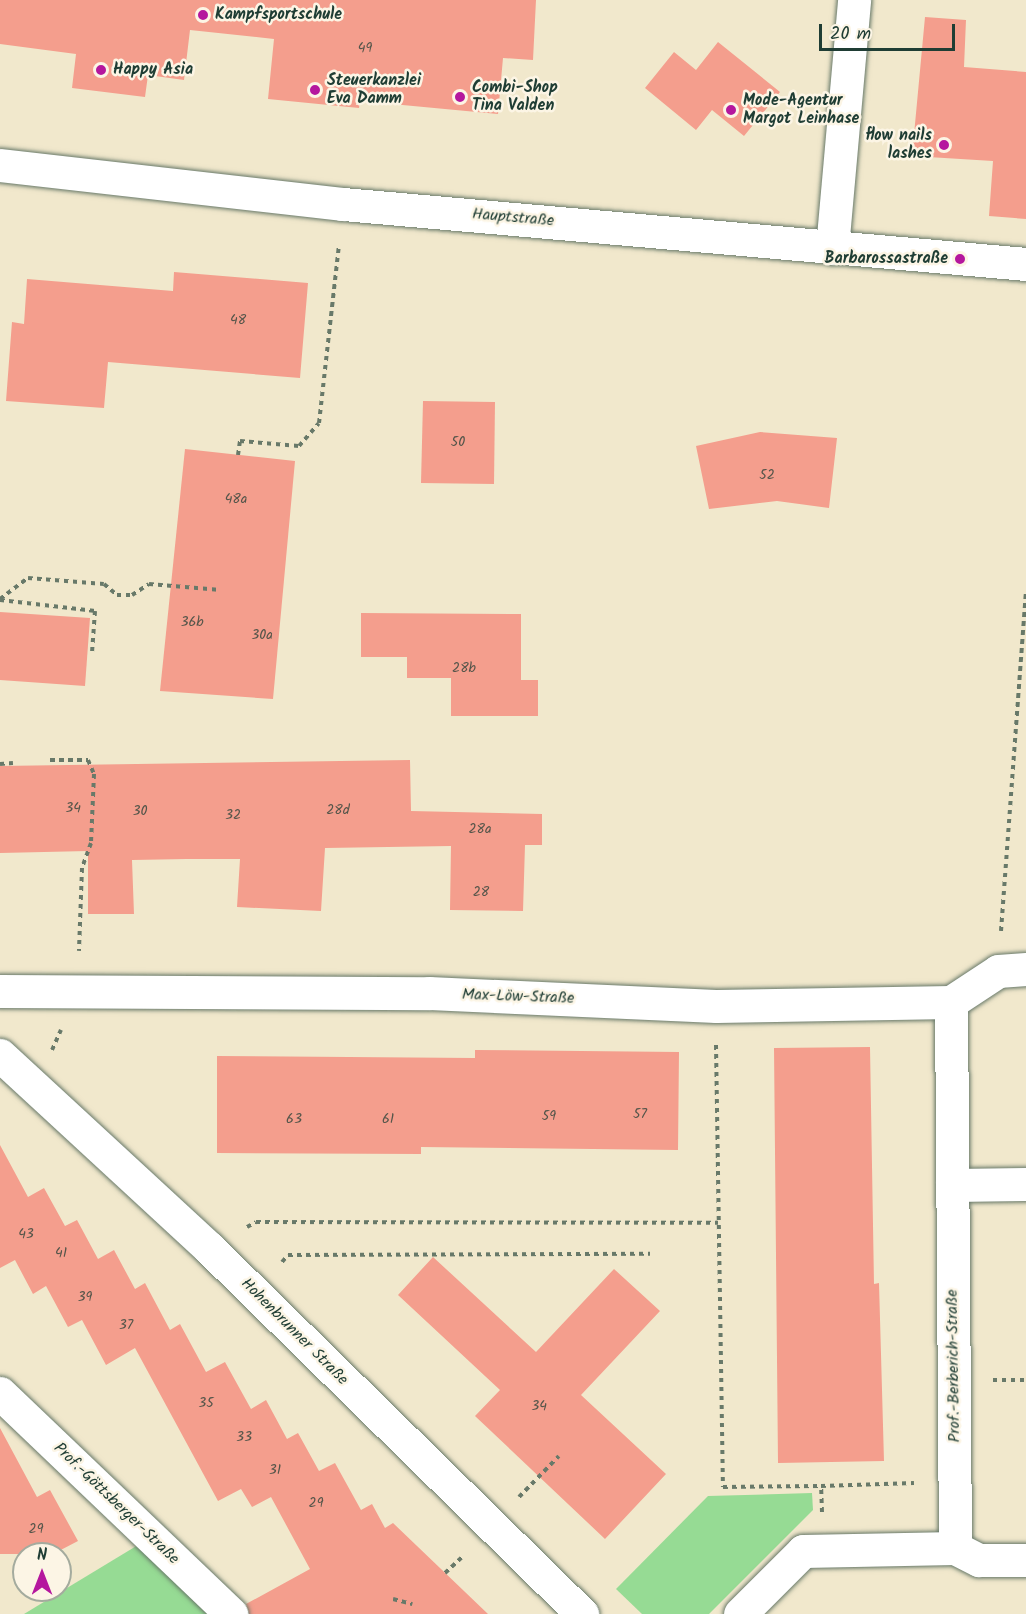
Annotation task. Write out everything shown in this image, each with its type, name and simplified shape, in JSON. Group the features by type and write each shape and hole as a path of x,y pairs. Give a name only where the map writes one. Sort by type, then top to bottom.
{"street":[{"path":"832,248 854,0"},
{"name":"Hauptstraße","path":"0,165 332,203 1026,264"},
{"path":"951,1002 1012,970"},
{"name":"Max-Löw-Straße","path":"0,991 429,993 716,1006 951,1002"},
{"name":"Prof.-Berberich-Straße","path":"951,1002 955,1548"},
{"name":"Hohenbrunner Straße","path":"0,1055 209,1248 582,1614"},
{"path":"952,1185 1026,1184"},
{"name":"Prof.-Göttsberger-Straße","path":"0,1393 231,1614"},
{"path":"740,1614 803,1551 822,1548 955,1548 979,1560 1026,1560"}],"path":[{"path":"238,454 240,441 299,446 319,423 339,243"},
{"path":"0,600 28,578 104,584 117,595 132,595 149,584 221,590"},
{"path":"1012,970 1026,591"},
{"path":"0,600 96,611 92,653"},
{"path":"50,760 88,760 94,774 91,843 82,868 79,959"},
{"path":"0,764 13,764"},
{"path":"27,1080 59,1041 68,991"},
{"path":"716,1006 723,1487 955,1482"},
{"path":"209,1248 256,1222 718,1223"},
{"path":"319,1255 650,1254"},
{"path":"492,1526 559,1456"},
{"path":"821,1486 822,1548"},
{"path":"393,1599 412,1605"}],"green space":[{"path":"812,1493 813,1510 709,1614 642,1614 616,1589 708,1496"},
{"path":"138,1545 207,1614 24,1614 44,1602 72,1602 72,1585"}],"building":[{"path":"0,0 536,0 533,60 503,58 498,114 360,101 359,108 268,99 274,39 190,30 184,80 148,75 145,97 72,88 76,54 0,44"},
{"path":"925,17 966,20 964,67 1026,72 1026,219 989,216 993,161 912,156"},
{"path":"718,42 780,92 744,136 712,110 696,130 645,88 674,52 696,70"},
{"path":"174,272 308,283 300,378 108,362 104,408 6,401 12,322 24,324 27,279 173,291"},
{"path":"423,401 495,402 494,484 421,483"},
{"path":"760,432 837,438 829,508 777,501 709,509 696,446"},
{"path":"185,449 295,461 273,699 160,691"},
{"path":"0,612 90,618 85,686 0,680"},
{"path":"361,613 521,614 521,680 538,680 538,716 451,716 451,678 407,678 407,657 361,657"},
{"path":"410,760 411,811 542,814 542,845 525,845 523,911 450,910 451,846 325,848 321,911 237,907 240,859 132,860 134,914 88,914 88,851 0,853 0,766"},
{"path":"870,1047 874,1284 879,1283 884,1461 778,1463 774,1048"},
{"path":"475,1050 679,1052 678,1150 421,1147 421,1154 217,1153 217,1056 475,1058"},
{"path":"0,1145 28,1197 44,1188 65,1226 77,1220 98,1259 114,1250 135,1289 145,1283 170,1330 180,1324 206,1372 225,1362 251,1409 266,1400 287,1439 298,1433 319,1471 335,1463 361,1510 372,1504 385,1528 393,1523 488,1614 249,1614 246,1604 310,1569 271,1497 252,1507 241,1489 218,1501 135,1348 106,1365 82,1320 68,1327 46,1286 33,1294 15,1260 0,1268"},
{"path":"433,1257 536,1352 614,1269 660,1311 581,1395 666,1474 605,1539 475,1416 500,1390 398,1295"},
{"path":"0,1428 37,1497 50,1490 78,1541 72,1544 72,1542 12,1542 12,1554 0,1554"}],"place":[{"name":"Kampfsportschule","path":"203,15"},
{"name":"Happy Asia","path":"101,70"},
{"name":"Steuerkanzlei Eva Damm","path":"315,90"},
{"name":"Combi-Shop Tina Valden","path":"460,97"},
{"name":"Mode-Agentur Margot Leinhase","path":"731,110"},
{"name":"flow nails lashes","path":"944,145"},
{"name":"Barbarossastraße","path":"960,259"}]}
